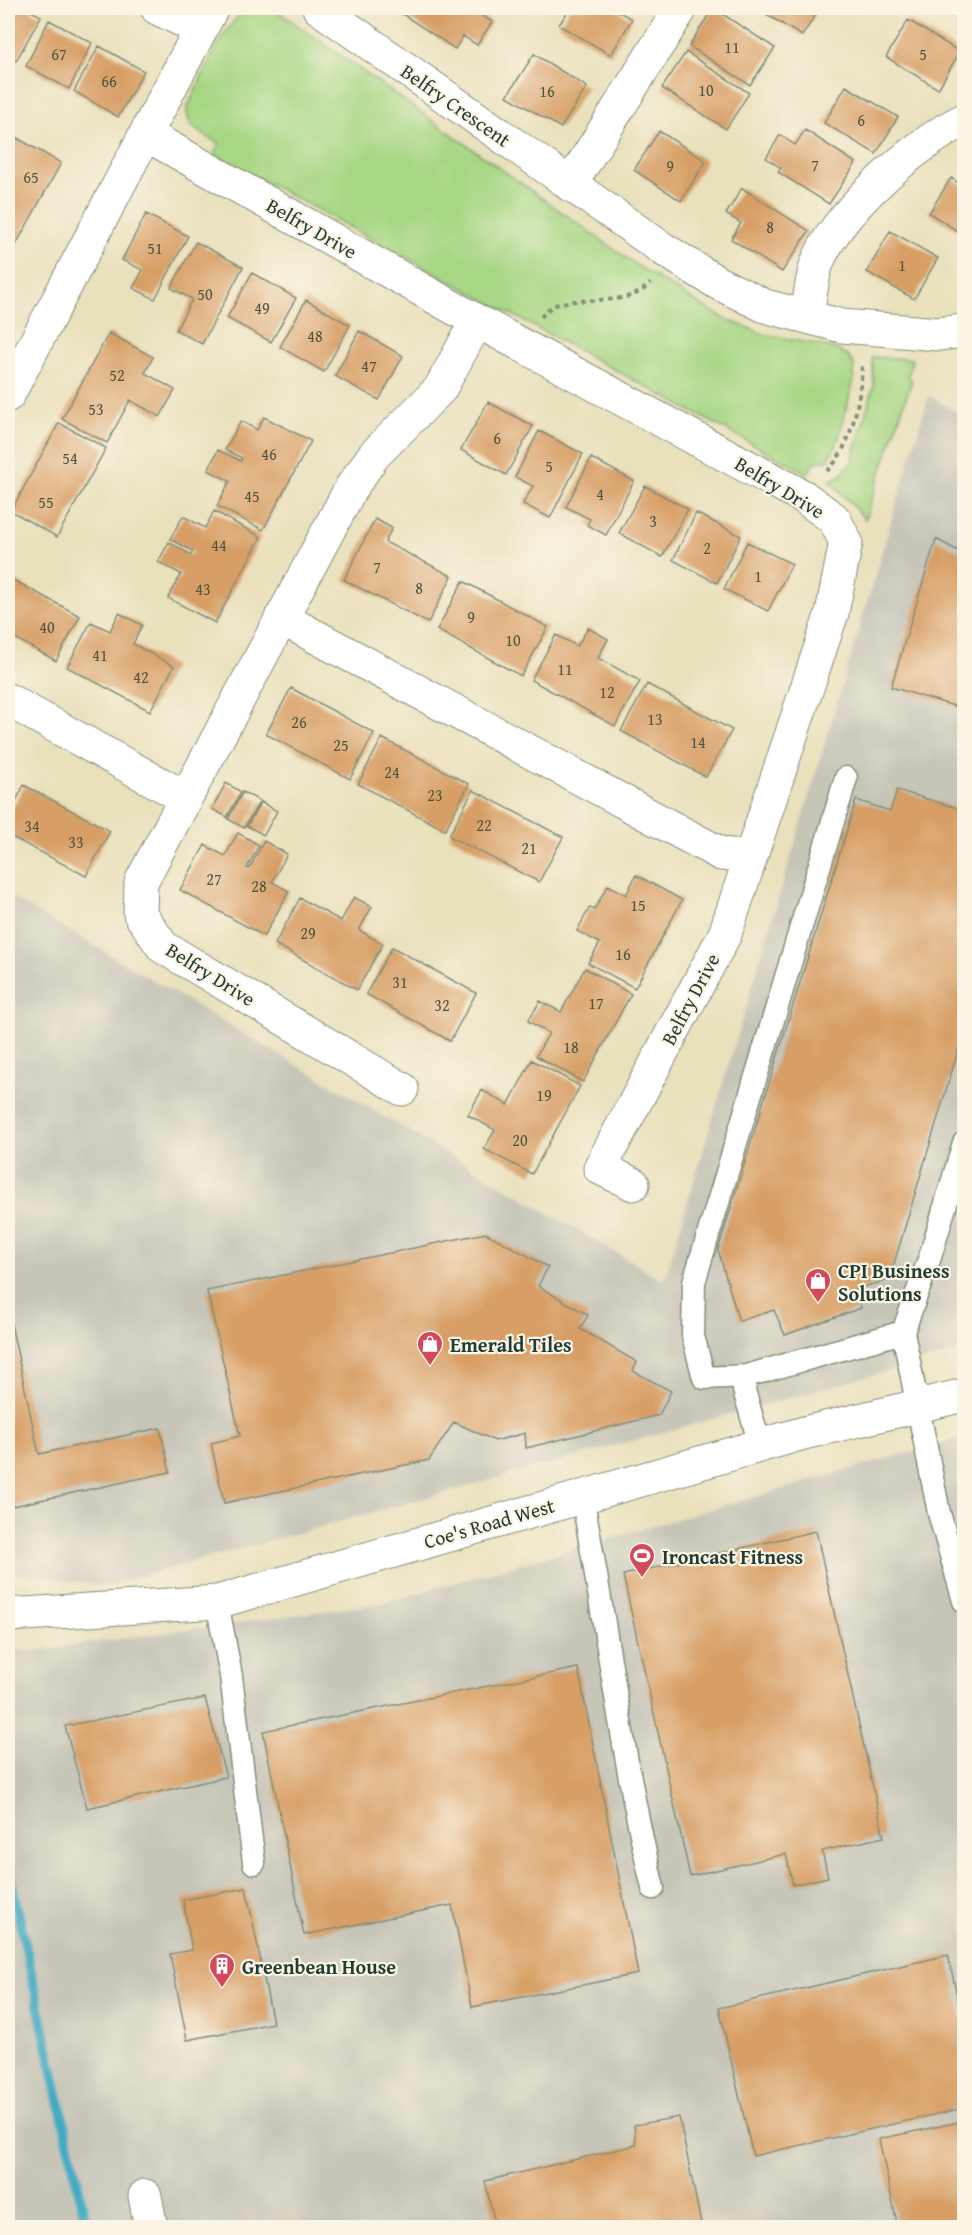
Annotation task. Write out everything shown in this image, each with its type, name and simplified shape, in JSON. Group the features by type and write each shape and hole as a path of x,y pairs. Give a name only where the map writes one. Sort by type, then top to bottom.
{"street":[{"path":"8,395 147,135 206,18 158,8"},
{"path":"570,184 681,8"},
{"name":"Belfry Crescent","path":"338,13 570,184 718,283 765,306 842,326 938,334 964,331"},
{"path":"807,316 816,266 840,225 882,179 946,128 964,120"},
{"name":"Belfry Drive","path":"147,135 477,321 804,497 834,519 846,542 832,614 725,934 600,1168 633,1184"},
{"name":"Belfry Drive","path":"402,1089 163,947 140,914 141,882 184,797 351,488 380,448 440,390 477,321"},
{"path":"281,618 721,854 750,857"},
{"path":"8,700 184,797"},
{"name":"Coe's Road West","path":"8,1615 217,1602 760,1445 964,1395"}],"lane":[{"path":"846,778 694,1282 693,1336 704,1378 746,1376 903,1332"},
{"path":"964,1143 930,1257 903,1332 939,1512 964,1601"},
{"path":"746,1376 744,1390 760,1445"},
{"path":"582,1496 598,1580 633,1805 653,1888"},
{"path":"217,1602 231,1676 254,1863"}],"path":[{"path":"524,345 540,319 551,307 615,300 646,289 673,254"},
{"path":"804,497 817,479 840,458 862,377 862,327"}],"shaded area":[{"path":"929,395 964,417 964,1350 105,1586 8,1572 8,895 664,1281"},
{"path":"964,1437 964,2227 8,2228 8,1650 31,1651 383,1603"}],"green space":[{"path":"248,8 273,8 638,266 694,301 727,320 764,334 833,348 847,355 854,364 854,379 837,444 828,460 814,462 808,474 214,154 219,143 201,134 192,126 187,115 187,108 221,40 238,16"},
{"path":"872,357 912,359 908,377 912,380 865,519 830,481 840,476 852,462 874,385"}],"building":[{"path":"8,8 25,8 41,16 16,61 8,57"},
{"path":"406,8 470,8 492,22 477,45 463,36 455,49 402,14"},
{"path":"570,8 612,8 632,19 611,55 559,25"},
{"path":"713,8 775,48 750,85 689,46"},
{"path":"756,8 820,8 802,36"},
{"path":"49,20 92,43 69,89 26,66"},
{"path":"908,20 960,52 938,89 886,57"},
{"path":"99,46 144,71 118,117 74,91"},
{"path":"686,52 749,93 726,129 662,88"},
{"path":"534,54 587,87 561,128 507,96"},
{"path":"846,86 898,117 876,154 824,123"},
{"path":"805,130 856,163 829,204 778,172 781,168 766,158 780,135 795,145"},
{"path":"659,131 706,161 681,201 634,170"},
{"path":"17,138 61,163 13,250 8,247 8,155"},
{"path":"951,178 964,186 964,235 929,213"},
{"path":"742,188 809,231 782,272 731,239 741,223 726,214"},
{"path":"146,214 188,236 155,299 133,288 143,270 122,260"},
{"path":"890,231 938,258 914,299 867,272"},
{"path":"196,242 243,267 202,344 176,330 192,299 171,288"},
{"path":"252,273 296,298 271,342 227,318"},
{"path":"306,300 350,325 324,372 280,347"},
{"path":"359,331 403,356 379,400 335,376"},
{"path":"109,333 153,357 145,373 175,390 160,417 130,400 107,443 62,419"},
{"path":"488,402 533,426 506,475 461,450"},
{"path":"264,417 311,441 263,530 217,506 230,481 208,470 218,450 241,461 242,458 225,450 241,421 257,430"},
{"path":"59,423 106,448 57,537 11,511"},
{"path":"539,431 583,454 550,518 523,504 533,486 515,477"},
{"path":"591,458 634,481 606,535 587,525 590,519 566,507"},
{"path":"645,486 688,509 662,557 619,533"},
{"path":"214,511 261,537 215,623 168,598 181,574 158,562 169,542 191,555 193,551 170,539 183,516 205,528"},
{"path":"696,513 741,536 717,583 673,560"},
{"path":"375,519 392,528 385,542 452,576 428,623 344,580"},
{"path":"936,539 964,554 964,709 891,687"},
{"path":"747,542 792,564 768,611 724,589"},
{"path":"8,577 80,616 56,661 8,634"},
{"path":"463,581 548,627 521,676 437,630"},
{"path":"119,613 142,625 133,644 174,666 150,711 67,667 91,622 110,631"},
{"path":"588,628 608,639 598,658 640,681 615,726 531,680 556,635 577,646"},
{"path":"647,684 732,730 706,777 621,731"},
{"path":"291,688 374,733 350,779 266,734"},
{"path":"382,738 469,784 445,830 358,784"},
{"path":"226,783 241,792 227,817 212,809"},
{"path":"24,785 110,831 86,876 8,835 8,817"},
{"path":"473,790 563,837 539,882 449,836"},
{"path":"897,790 964,810 964,1031 889,1280 855,1289 861,1308 785,1335 774,1310 739,1321 718,1250 856,800 890,811"},
{"path":"243,792 260,801 244,828 228,819"},
{"path":"261,802 277,811 264,835 247,826"},
{"path":"238,833 259,845 247,868 249,869 264,841 287,854 272,882 289,891 264,936 180,890 205,845 225,856"},
{"path":"636,875 682,900 635,988 588,963 600,943 577,931 590,907 594,910 608,885 626,895"},
{"path":"354,897 372,907 359,930 383,944 357,990 275,944 300,898 341,921"},
{"path":"392,947 476,993 450,1041 366,994"},
{"path":"585,968 631,994 583,1082 536,1056 549,1033 528,1021 540,1001 561,1012"},
{"path":"532,1060 580,1086 532,1174 484,1149 495,1130 468,1115 482,1090 508,1105"},
{"name":"Emerald Tiles","path":"486,1233 548,1267 538,1286 588,1315 580,1329 637,1362 633,1371 671,1391 659,1415 526,1448 525,1433 495,1441 454,1422 429,1460 224,1503 211,1443 240,1436 207,1291"},
{"path":"8,1310 39,1454 160,1428 170,1472 8,1507"},
{"path":"816,1531 884,1837 822,1851 828,1877 793,1885 786,1854 690,1876 623,1575"},
{"path":"578,1668 638,1974 472,2007 452,1905 304,1935 263,1731"},
{"path":"205,1698 226,1777 87,1808 65,1726"},
{"name":"Greenbean House","path":"246,1888 273,2023 187,2040 170,1954 192,1950 183,1900"},
{"path":"948,1955 964,2027 964,2108 753,2156 719,2008"},
{"path":"679,2117 702,2228 496,2228 485,2181 636,2145 634,2125"},
{"path":"964,2121 964,2228 898,2228 879,2139"}],"waterway":[{"path":"8,1866 87,2228"}],"place":[{"name":"CPI Business Solutions","path":"818,1304"},
{"name":"Emerald Tiles","path":"430,1367"},
{"name":"Ironcast Fitness","path":"642,1579"},
{"name":"Greenbean House","path":"222,1989"}]}
